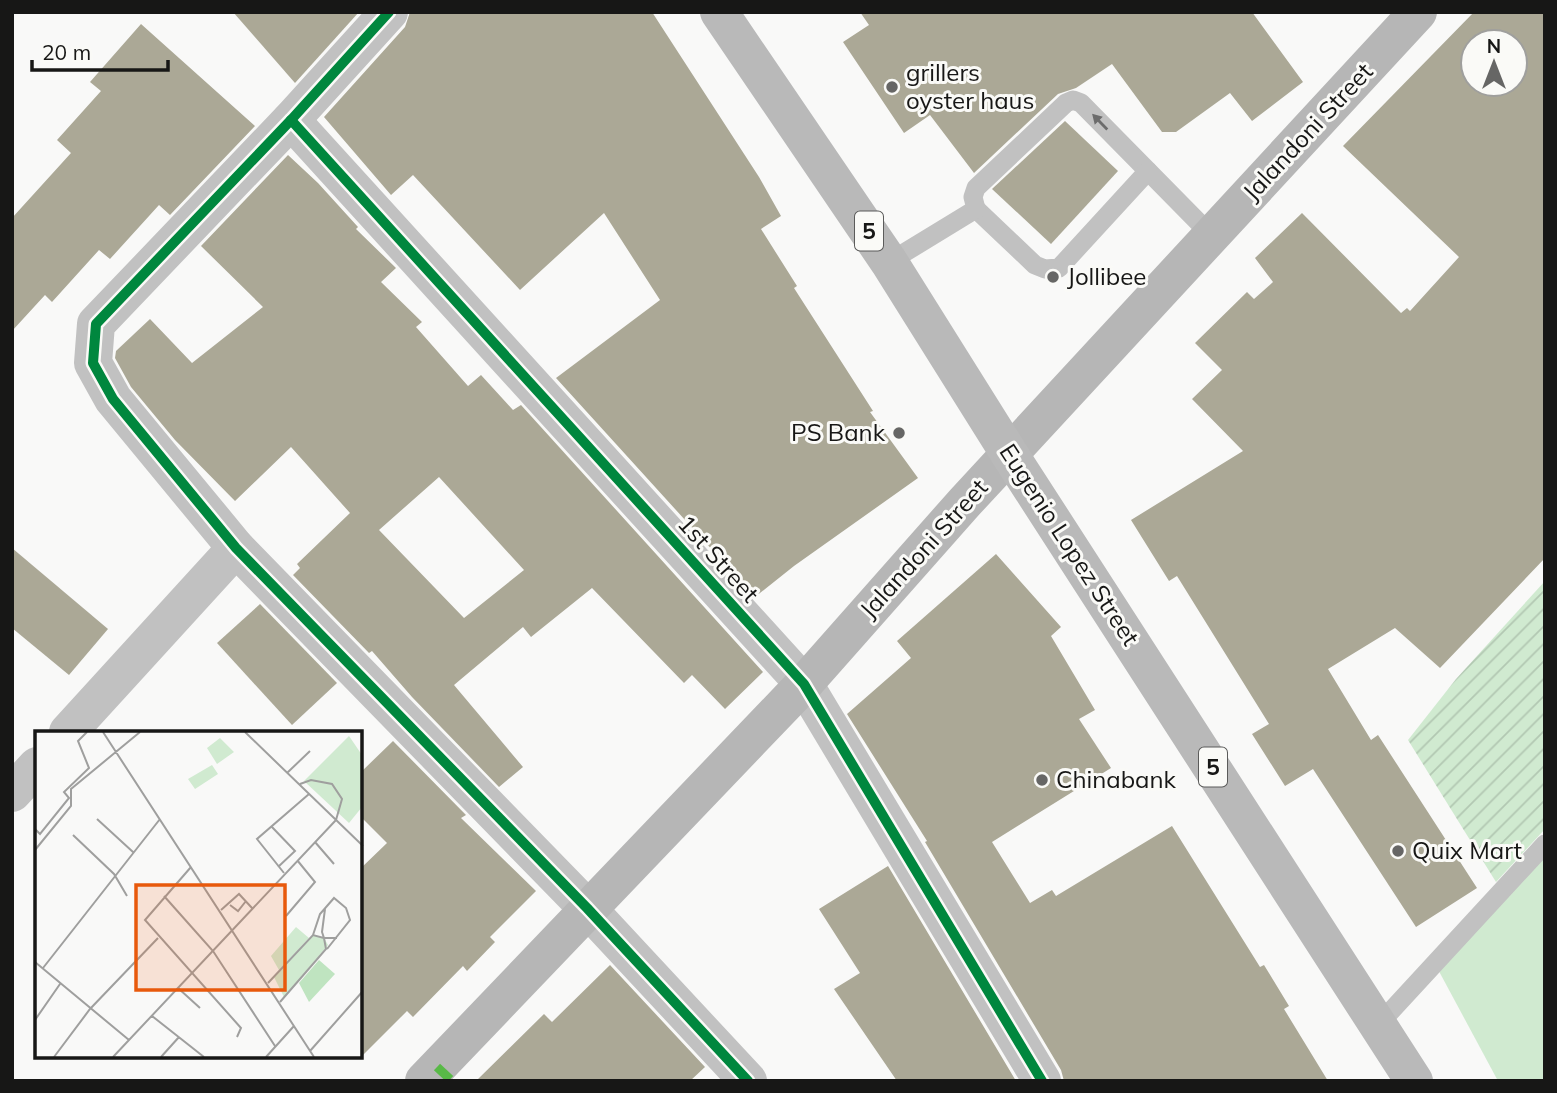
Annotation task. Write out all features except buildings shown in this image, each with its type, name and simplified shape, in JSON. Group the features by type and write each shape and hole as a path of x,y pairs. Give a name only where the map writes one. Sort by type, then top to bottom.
{"main road":[{"name":"Eugenio Lopez Street","path":"719,12 889,262 1010,455 1414,1081"},
{"name":"Jalandoni Street","path":"437,1076 587,908 804,684 1010,455 1418,12"}],"street":[{"path":"389,12 291,120 96,324 93,363 113,399 236,548 587,908 748,1081"},
{"name":"1st Street","path":"291,120 804,684 1042,1081"},
{"path":"70,731 236,548"},
{"path":"12,793 35,768"}],"lane":[{"path":"1148,171 1059,268 1045,269 1035,265 976,209 976,188 1066,103 1073,100 1082,103 1212,236"},
{"path":"889,262 976,209"},
{"path":"1379,1024 1545,844"}],"green space":[{"path":"1545,581 1545,829 1496,882 1408,740 1456,679"},
{"path":"1545,844 1545,1081 1498,1081 1434,962"}],"marked path":[{"path":"437,1067 452,1081"}],"cycle path":[{"path":"389,12 291,120 96,324 93,363 113,399 236,548 587,908 748,1081"},
{"path":"291,120 804,684 1042,1081"}],"place":[{"name":"grillers oyster haus","path":"892,87"},
{"name":"Jollibee","path":"1053,277"},
{"name":"PS Bank","path":"899,433"},
{"name":"Chinabank","path":"1042,780"},
{"name":"Quix Mart","path":"1398,851"}]}
